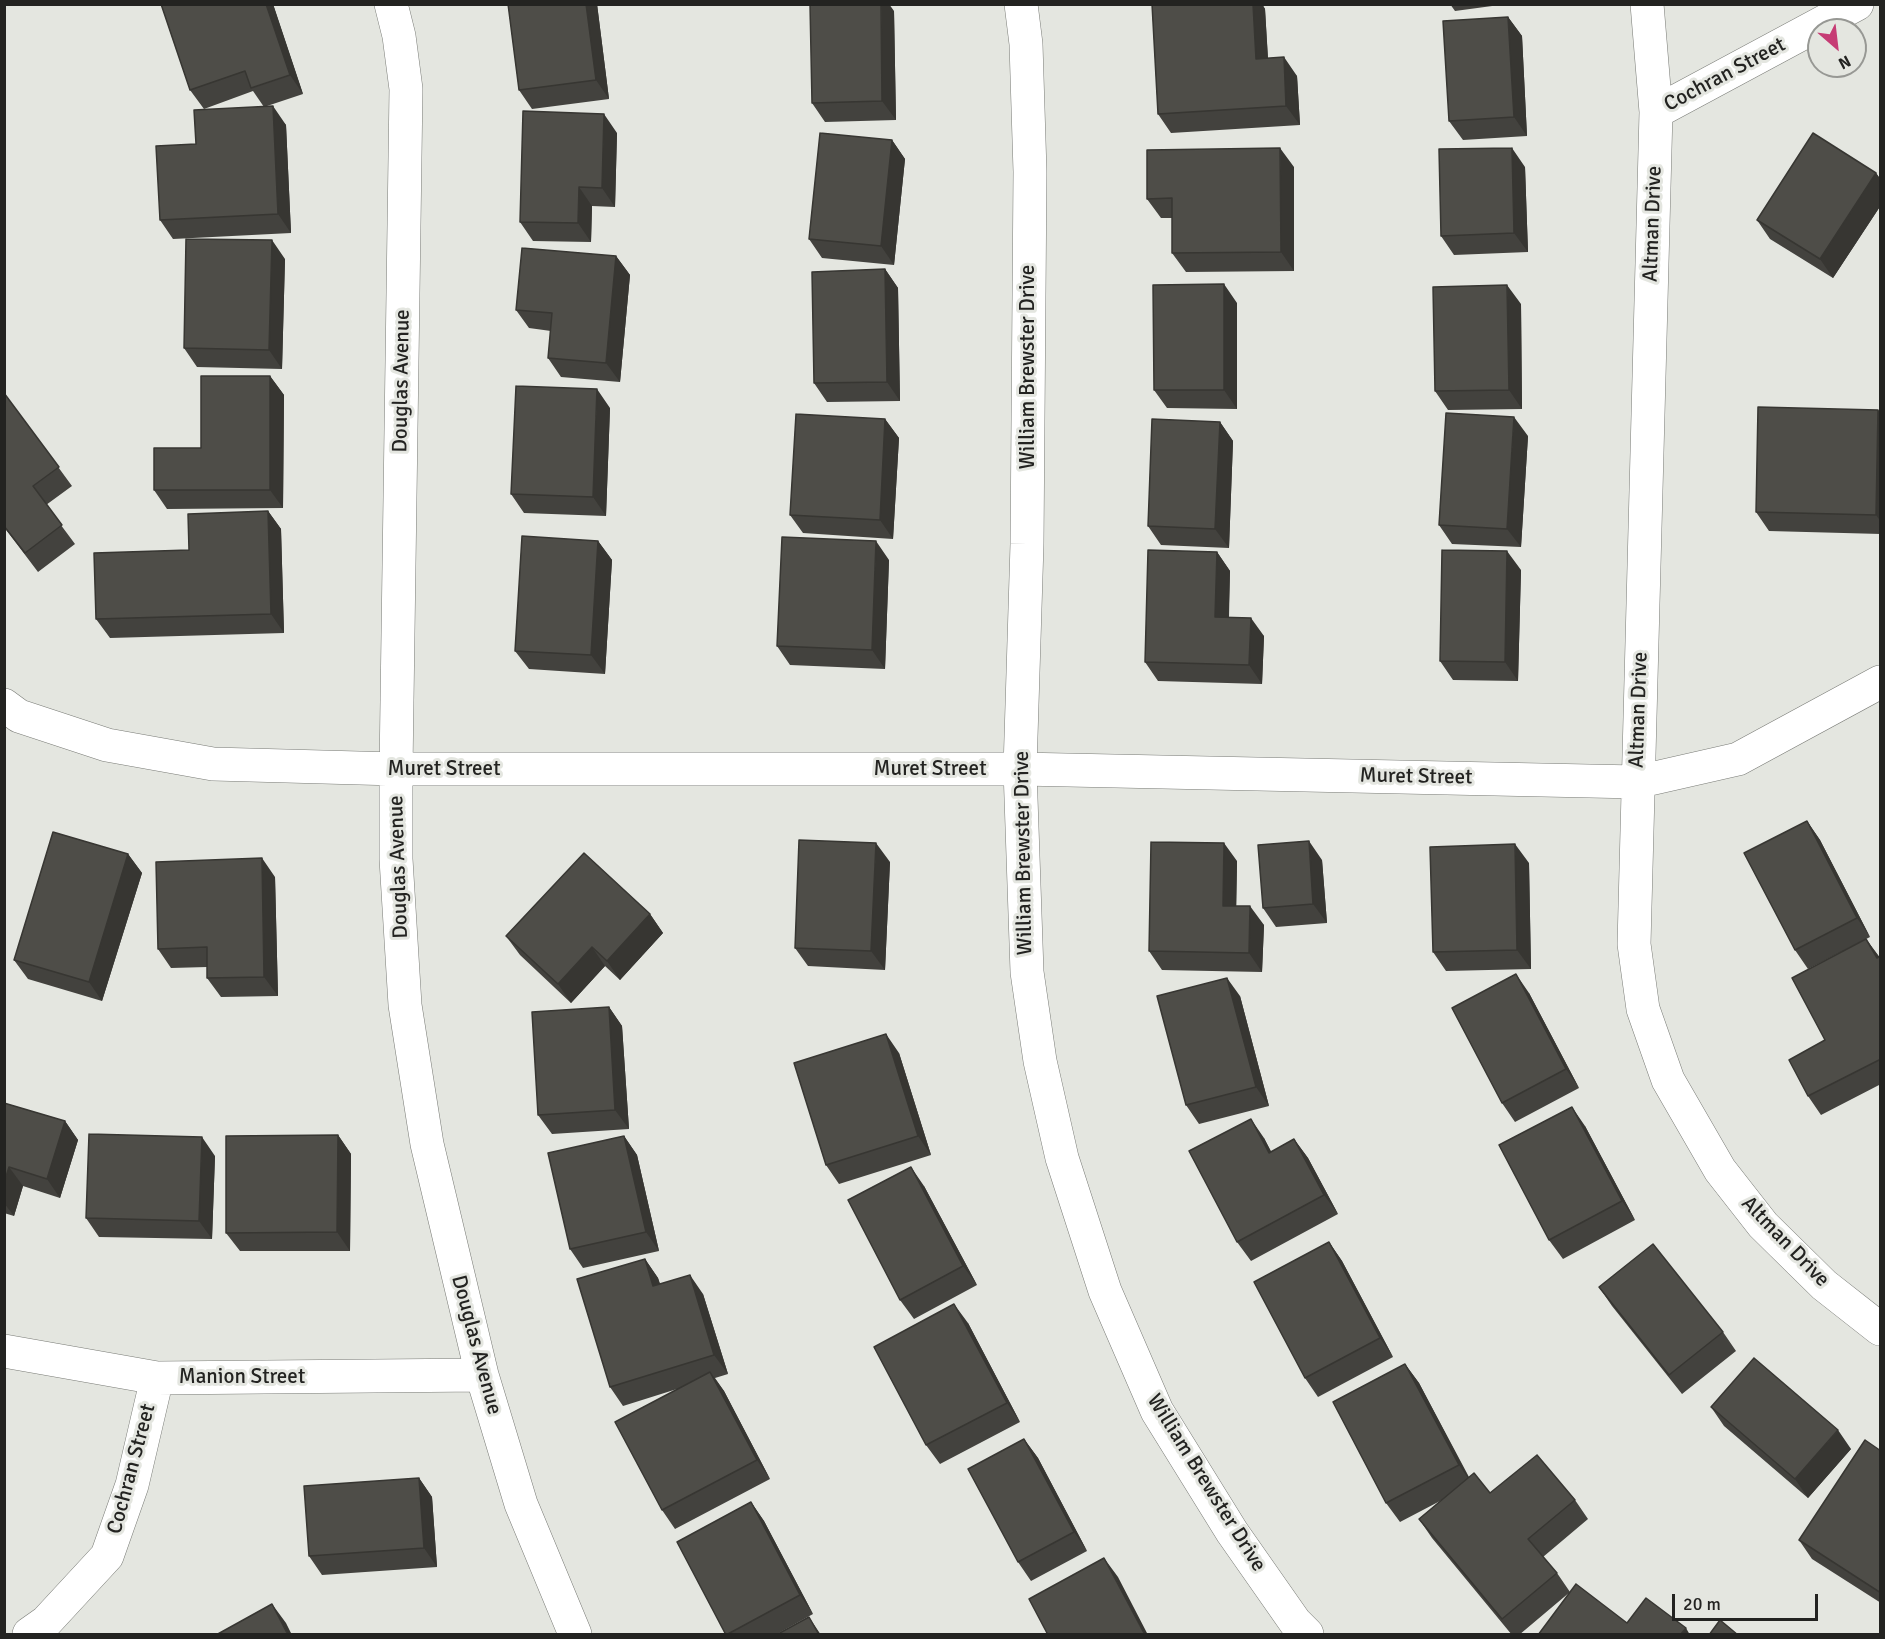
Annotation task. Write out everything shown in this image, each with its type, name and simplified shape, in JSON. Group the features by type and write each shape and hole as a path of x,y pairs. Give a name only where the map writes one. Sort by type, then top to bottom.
{"street":[{"name":"Douglas Avenue","path":"391,4 399,36 406,89 396,769 396,860 405,1005 427,1144 482,1375 521,1503 575,1635"},
{"name":"William Brewster Drive","path":"1021,4 1026,44 1030,172 1027,544 1020,769 1027,972 1038,1050 1062,1158 1105,1291 1157,1410 1232,1532 1295,1622 1307,1635"},
{"name":"Altman Drive","path":"1647,4 1656,112 1634,944 1643,1009 1668,1080 1720,1170 1763,1225 1824,1285 1881,1329"},
{"name":"Cochran Street","path":"1656,112 1857,4"},
{"name":"Muret Street","path":"4,705 19,716 107,745 201,762 396,769 1020,769 1637,782 1738,759 1881,682"},
{"name":"Manion Street","path":"4,1351 157,1378 482,1375"},
{"name":"Cochran Street","path":"29,1635 46,1622 107,1556 132,1485 157,1378"}],"building":[{"path":"161,4 266,4 290,75 251,88 245,71 190,90"},
{"path":"508,4 586,4 596,80 519,90"},
{"path":"810,4 881,4 882,101 812,103"},
{"path":"1152,4 1253,4 1256,59 1284,57 1286,106 1158,114"},
{"path":"1508,17 1514,117 1449,121 1443,21"},
{"path":"273,106 278,214 160,220 156,146 196,144 194,110"},
{"path":"523,111 604,114 602,188 579,187 578,223 520,222"},
{"path":"820,133 892,140 881,246 809,239"},
{"path":"1813,133 1876,173 1820,259 1757,220"},
{"path":"1280,148 1281,252 1172,253 1172,198 1147,199 1147,150"},
{"path":"1512,148 1514,233 1441,236 1439,149"},
{"path":"186,239 272,240 269,350 184,348"},
{"path":"522,248 616,256 606,363 548,358 552,313 516,310"},
{"path":"885,269 887,382 814,383 812,272"},
{"path":"1224,284 1224,390 1154,390 1153,285"},
{"path":"1507,285 1509,390 1435,391 1433,287"},
{"path":"201,376 270,376 270,490 154,490 154,448 201,448"},
{"path":"516,386 597,389 593,497 511,494"},
{"path":"4,393 59,467 33,486 62,525 25,553 4,526"},
{"path":"1758,407 1878,410 1876,515 1756,512"},
{"path":"1446,413 1514,417 1507,529 1439,525"},
{"path":"796,414 885,419 880,520 790,515"},
{"path":"1152,419 1220,422 1215,529 1148,526"},
{"path":"268,511 271,614 96,619 94,553 189,550 188,514"},
{"path":"522,536 598,541 591,655 515,651"},
{"path":"782,537 876,541 872,650 777,646"},
{"path":"1148,550 1217,552 1215,617 1251,618 1249,665 1145,662"},
{"path":"1442,550 1507,551 1505,662 1440,661"},
{"path":"1807,821 1857,918 1795,950 1744,853"},
{"path":"53,832 128,854 89,982 14,960"},
{"path":"799,840 876,843 871,951 795,948"},
{"path":"1309,841 1313,904 1263,908 1258,845"},
{"path":"1151,842 1224,843 1223,906 1250,906 1249,953 1149,951"},
{"path":"1515,844 1517,950 1433,952 1430,847"},
{"path":"584,853 650,914 607,961 592,947 558,984 506,936"},
{"path":"262,858 264,977 207,978 207,947 158,949 156,862"},
{"path":"1866,939 1877,958 1881,956 1881,1059 1808,1096 1789,1060 1825,1040 1792,978"},
{"path":"1516,974 1566,1069 1502,1103 1452,1008"},
{"path":"1227,978 1256,1087 1186,1105 1157,996"},
{"path":"609,1007 615,1110 538,1115 532,1012"},
{"path":"886,1034 918,1136 826,1165 794,1063"},
{"path":"4,1103 65,1121 47,1179 9,1167 4,1183"},
{"path":"1572,1107 1622,1201 1549,1240 1499,1145"},
{"path":"1251,1119 1269,1153 1294,1139 1324,1195 1237,1242 1189,1151"},
{"path":"89,1134 202,1137 199,1221 86,1218"},
{"path":"338,1135 337,1232 226,1233 226,1136"},
{"path":"624,1136 646,1232 570,1249 548,1153"},
{"path":"911,1167 963,1266 900,1300 848,1200"},
{"path":"1329,1242 1380,1338 1305,1378 1254,1282"},
{"path":"1653,1244 1723,1332 1669,1375 1599,1287"},
{"path":"645,1259 653,1286 690,1275 714,1355 610,1387 577,1279"},
{"path":"954,1304 1007,1403 926,1445 874,1347"},
{"path":"1754,1358 1838,1430 1795,1479 1711,1407"},
{"path":"1405,1364 1459,1465 1386,1503 1333,1402"},
{"path":"710,1372 757,1460 662,1510 615,1422"},
{"path":"1024,1439 1074,1532 1018,1562 968,1469"},
{"path":"1865,1440 1881,1451 1881,1593 1799,1540"},
{"path":"1537,1455 1575,1500 1528,1539 1557,1573 1502,1619 1419,1519 1474,1473 1490,1493"},
{"path":"419,1478 424,1548 309,1556 304,1486"},
{"path":"751,1502 800,1595 726,1635 677,1542"},
{"path":"1104,1558 1145,1635 1048,1635 1029,1599"},
{"path":"1576,1584 1627,1623 1646,1598 1686,1628 1680,1635 1538,1635"},
{"path":"272,1604 288,1635 216,1635"},
{"path":"809,1617 819,1635 776,1635"},
{"path":"1720,1620 1738,1635 1709,1635"}]}
